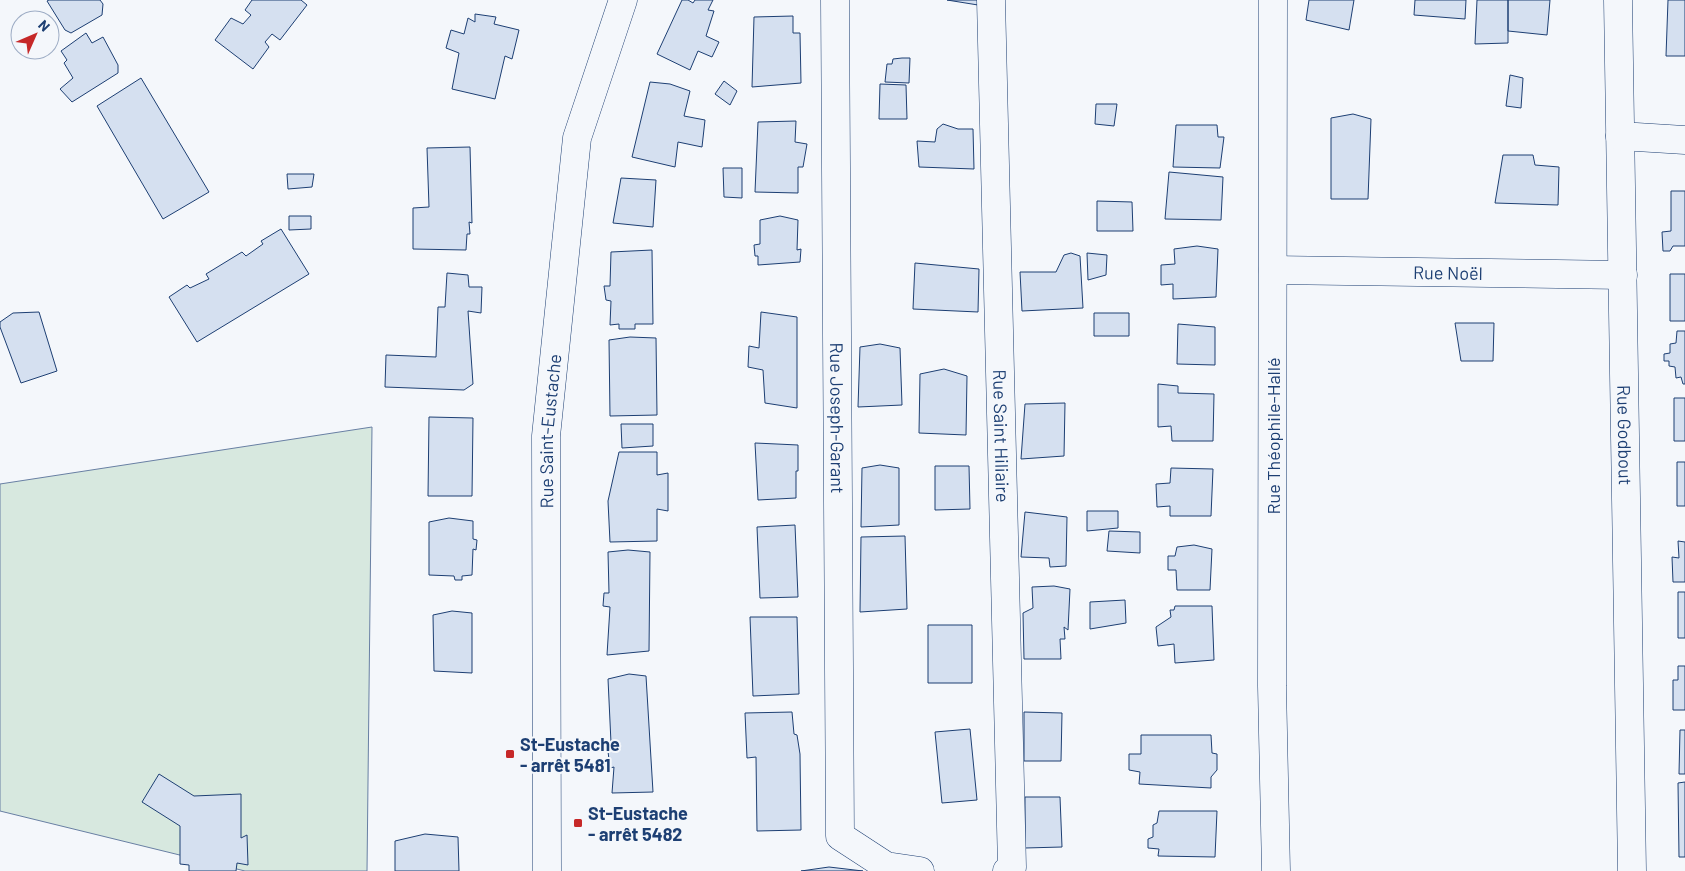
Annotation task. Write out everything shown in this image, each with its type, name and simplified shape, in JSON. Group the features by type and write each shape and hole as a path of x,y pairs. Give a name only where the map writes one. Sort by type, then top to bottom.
{"street":[{"name":"Rue Saint-Eustache","path":"547,871 546,436 577,138 623,0"},
{"name":"Rue Joseph-Garant","path":"835,0 840,836 886,866 920,871"},
{"name":"Rue Saint Hiliaire","path":"991,0 1012,867 1007,871"},
{"name":"Rue Théophile-Hallé","path":"1273,0 1272,686 1276,871"},
{"name":"Rue Godbout","path":"1618,0 1632,871"},
{"path":"1620,136 1685,140"},
{"name":"Rue Noël","path":"1273,270 1623,275"}],"shaded area":[{"path":"372,427 367,871 245,871 0,811 0,484"}],"building":[{"path":"100,0 103,4 102,15 71,33 65,30 60,22 60,10 53,10 47,1"},
{"path":"252,0 301,0 307,5 280,40 272,34 265,42 269,47 253,69 215,40 231,18 243,24 251,15 245,10"},
{"path":"682,0 688,0 693,3 695,0 713,0 708,10 714,11 706,36 719,42 712,57 698,51 690,70 657,54"},
{"path":"947,0 978,0 978,5"},
{"path":"1309,0 1354,0 1349,30 1306,20"},
{"path":"1415,0 1466,0 1465,19 1414,15"},
{"path":"1477,0 1508,0 1508,43 1475,44"},
{"path":"1508,0 1550,0 1547,35 1508,31"},
{"path":"1668,0 1685,0 1685,56 1666,56"},
{"path":"475,14 496,17 494,24 519,30 512,59 505,56 495,99 452,89 459,53 446,48 451,30 464,34 468,18 475,22"},
{"path":"793,16 793,33 800,33 801,83 752,87 754,17"},
{"path":"86,33 92,43 103,37 118,65 118,73 72,102 60,89 73,78 64,63 67,60 61,51"},
{"path":"910,58 909,83 885,82 887,64 892,64 893,59"},
{"path":"1510,75 1523,78 1521,108 1506,106"},
{"path":"141,78 209,192 163,219 97,106"},
{"path":"724,81 737,91 730,105 715,94"},
{"path":"650,82 670,84 690,91 684,116 705,120 702,147 678,142 675,167 632,157"},
{"path":"880,84 906,85 907,119 879,119"},
{"path":"1096,104 1117,104 1114,126 1095,124"},
{"path":"1353,114 1371,119 1368,199 1331,199 1331,118"},
{"path":"796,121 795,142 807,144 803,167 798,167 798,193 755,192 758,122"},
{"path":"943,124 958,129 973,129 974,169 919,167 917,141 935,142 937,129"},
{"path":"1176,125 1217,125 1218,137 1224,137 1220,168 1173,167"},
{"path":"470,147 472,223 469,222 470,234 467,234 466,250 413,249 413,208 429,207 427,148"},
{"path":"1503,155 1533,155 1535,165 1559,167 1558,205 1495,203"},
{"path":"723,168 742,168 742,198 724,197"},
{"path":"1169,172 1223,177 1221,220 1165,219"},
{"path":"287,174 314,174 312,187 288,189"},
{"path":"621,178 656,180 653,227 613,223"},
{"path":"1671,191 1685,191 1685,246 1673,246 1670,251 1663,251 1662,232 1671,231"},
{"path":"1097,201 1132,202 1133,231 1097,231"},
{"path":"289,216 311,216 311,229 289,230"},
{"path":"780,216 798,220 797,250 801,249 800,262 758,265 758,256 755,256 754,245 760,244 760,220"},
{"path":"281,229 309,274 197,342 169,297 187,285 190,288 209,279 206,274 242,252 246,256 263,244 261,241"},
{"path":"1197,246 1218,249 1216,297 1173,299 1173,284 1161,285 1161,265 1175,264 1174,249"},
{"path":"652,250 653,324 635,324 635,329 619,329 619,324 610,325 611,301 606,300 604,286 610,286 611,252"},
{"path":"1071,253 1080,256 1083,308 1022,311 1020,272 1056,272 1064,255"},
{"path":"1087,253 1107,255 1106,275 1088,280"},
{"path":"915,263 979,269 978,312 913,309"},
{"path":"447,273 468,275 469,287 482,287 481,313 468,311 473,384 464,390 385,387 386,355 436,357 438,307 445,307"},
{"path":"1670,274 1685,274 1685,321 1670,321"},
{"path":"39,312 57,371 21,383 0,327 0,322 13,313"},
{"path":"761,312 797,317 797,408 765,403 763,370 748,367 749,346 759,348"},
{"path":"1094,313 1129,313 1129,336 1094,336"},
{"path":"1455,323 1494,323 1493,361 1461,361"},
{"path":"1178,324 1215,327 1215,365 1177,364"},
{"path":"1677,331 1685,331 1685,384 1683,384 1681,377 1676,378 1675,367 1669,366 1669,361 1664,361 1664,354 1670,353 1670,344 1676,343"},
{"path":"630,337 656,338 657,415 610,416 609,340"},
{"path":"880,344 900,348 902,405 858,407 860,347"},
{"path":"944,369 967,376 966,435 919,433 920,374"},
{"path":"1158,384 1178,386 1178,393 1214,394 1213,441 1172,441 1171,426 1158,427"},
{"path":"1674,398 1685,398 1685,441 1674,441"},
{"path":"1065,403 1064,456 1021,459 1025,404"},
{"path":"429,417 473,418 472,496 428,496"},
{"path":"621,424 653,424 653,446 622,448"},
{"path":"755,443 798,445 796,498 758,500"},
{"path":"619,452 657,452 657,475 668,473 668,511 657,509 657,541 610,542 608,501"},
{"path":"1677,462 1685,462 1685,506 1677,506"},
{"path":"880,465 899,468 899,525 861,527 862,468"},
{"path":"935,466 969,466 970,509 935,510"},
{"path":"1171,468 1213,469 1211,516 1170,516 1170,506 1157,507 1156,484 1170,483"},
{"path":"1087,511 1118,511 1118,528 1087,531"},
{"path":"1025,512 1067,517 1066,566 1050,567 1049,558 1021,557"},
{"path":"449,518 473,521 473,539 477,540 476,550 473,549 472,575 462,576 462,580 455,580 454,576 429,575 429,522"},
{"path":"795,525 798,597 760,598 757,527"},
{"path":"1109,531 1140,532 1140,553 1107,551"},
{"path":"905,536 907,609 860,612 861,537"},
{"path":"1678,541 1685,542 1685,582 1673,582 1672,557 1679,558"},
{"path":"1194,545 1212,549 1210,590 1177,590 1176,570 1168,570 1168,556 1175,556 1177,547"},
{"path":"628,550 650,552 649,651 607,655 610,607 603,606 604,593 609,593 608,552"},
{"path":"1054,586 1070,589 1068,630 1064,627 1065,639 1060,639 1061,659 1024,659 1023,613 1033,608 1032,587"},
{"path":"1678,592 1685,592 1685,638 1678,638"},
{"path":"1125,600 1126,623 1090,629 1090,602"},
{"path":"1175,606 1212,606 1214,660 1175,663 1174,644 1158,646 1156,627 1171,617 1170,610 1174,610"},
{"path":"452,611 472,613 472,673 434,671 433,615"},
{"path":"750,617 797,617 799,694 753,696"},
{"path":"928,625 972,625 972,683 928,683"},
{"path":"1678,666 1685,666 1685,710 1673,710 1673,680 1678,680"},
{"path":"629,674 646,676 653,792 612,793 614,767 610,768 607,743 611,743 608,679"},
{"path":"792,712 794,734 797,735 800,754 801,830 757,831 756,757 747,758 745,713"},
{"path":"1024,712 1062,713 1061,761 1024,761"},
{"path":"970,729 977,800 942,803 935,732"},
{"path":"1680,730 1685,730 1685,774 1679,774"},
{"path":"1141,735 1211,735 1212,753 1217,754 1217,770 1211,777 1211,788 1139,784 1140,772 1129,770 1129,754 1141,754"},
{"path":"159,774 194,796 241,794 241,838 247,835 248,865 237,863 236,871 189,871 189,865 180,864 180,826 142,802"},
{"path":"1685,782 1685,857 1679,857 1678,783"},
{"path":"1025,797 1060,797 1062,847 1025,848"},
{"path":"1159,811 1217,811 1215,857 1158,856 1159,849 1148,848 1148,839 1153,837 1153,825 1157,823"},
{"path":"425,834 458,837 459,871 395,871 395,841"},
{"path":"829,867 863,871 801,871"}],"place":[{"name":"St-Eustache - arrêt 5481","path":"510,754"},
{"name":"St-Eustache - arrêt 5482","path":"578,823"}]}
